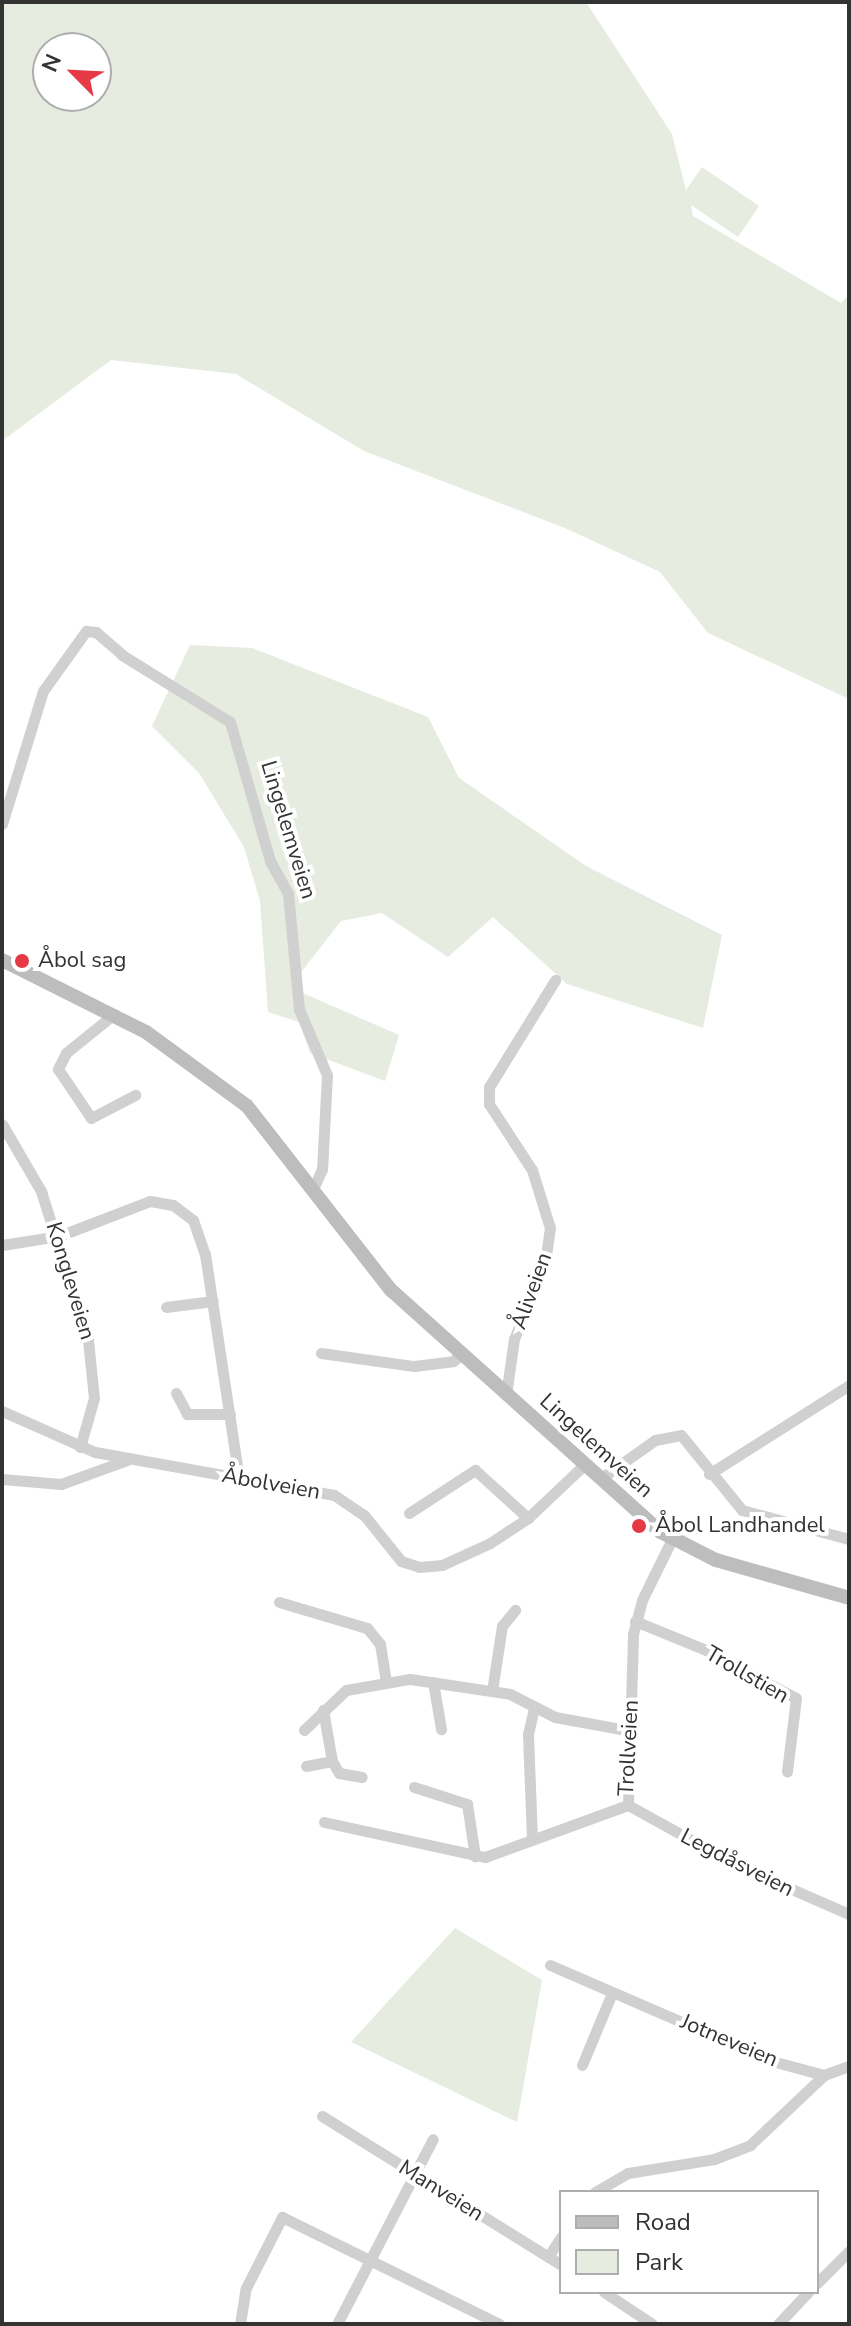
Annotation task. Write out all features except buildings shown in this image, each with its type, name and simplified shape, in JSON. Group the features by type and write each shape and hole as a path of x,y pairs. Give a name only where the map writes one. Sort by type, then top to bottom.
{"main road":[{"name":"Lingelemveien","path":"2,960 114,1014 198,1067 247,1106 314,1187 391,1290 584,1465 672,1539 716,1560 849,1598"}],"street":[{"name":"Lingelemveien","path":"2,824 43,691 86,631 96,632 133,663 230,722 270,861 288,893 299,1009 327,1075 322,1169 314,1187"},
{"name":"Åliveien","path":"506,1395 514,1339 545,1263 550,1228 532,1170 489,1104 489,1087 555,980"},
{"path":"114,1014 66,1053 58,1069 91,1118 135,1095"},
{"name":"Kongleveien","path":"2,1124 41,1191 59,1236 94,1369 94,1398 80,1447"},
{"path":"2,1245 59,1236 136,1204 173,1205 193,1220 200,1235 213,1301 239,1478"},
{"path":"166,1307 213,1301"},
{"path":"321,1353 414,1366 453,1361 461,1355"},
{"path":"709,1474 849,1385"},
{"path":"176,1393 187,1414 230,1414"},
{"name":"Åbolveien","path":"2,1411 80,1447 127,1460 321,1492 349,1503 401,1561 419,1567 458,1560 528,1518 584,1465"},
{"path":"600,1479 655,1440 674,1433 687,1442 727,1498 752,1516 849,1539"},
{"path":"2,1479 61,1484 127,1460"},
{"path":"409,1513 475,1470 528,1518"},
{"name":"Trollveien","path":"324,1822 475,1856 628,1805 635,1621 672,1539"},
{"path":"279,1602 367,1628 380,1644 386,1680"},
{"path":"492,1691 502,1626 515,1610"},
{"name":"Trollstien","path":"635,1621 706,1650 796,1698 787,1771"},
{"path":"304,1730 346,1690 386,1680 433,1682 492,1691 525,1699 555,1717 631,1731"},
{"path":"433,1682 441,1729"},
{"path":"532,1839 528,1734 534,1707"},
{"path":"323,1710 332,1761 339,1773 362,1777"},
{"path":"306,1766 332,1761"},
{"path":"414,1787 467,1804 475,1856"},
{"name":"Legdåsveien","path":"628,1805 735,1864 849,1914"},
{"name":"Jotneveien","path":"550,1965 772,2061 824,2075"},
{"path":"582,2065 612,1993"},
{"path":"598,2190 628,2173 714,2159 750,2145 824,2075 849,2066"},
{"name":"Manveien","path":"322,2116 559,2264"},
{"path":"337,2324 433,2139"},
{"path":"240,2324 246,2288 282,2217 499,2324"},
{"path":"548,2257 559,2240"},
{"path":"819,2281 849,2251"},
{"path":"607,2294 652,2324"},
{"path":"778,2324 806,2294"}],"green space":[{"path":"2,2 586,2 672,134 686,190 702,167 759,206 738,237 691,205 693,216 841,303 849,295 849,699 708,633 660,572 565,528 364,451 236,374 111,360 2,441"},
{"path":"190,645 252,648 428,717 459,778 586,866 722,935 703,1028 567,984 493,917 448,957 382,913 341,921 302,971 298,991 399,1035 385,1081 310,1053 299,1022 268,1012 260,901 244,847 199,773 152,726"},
{"path":"455,1928 542,1980 517,2122 351,2042"}],"place":[{"name":"Åbol sag","path":"22,961"},
{"name":"Åbol Landhandel","path":"639,1526"}]}
